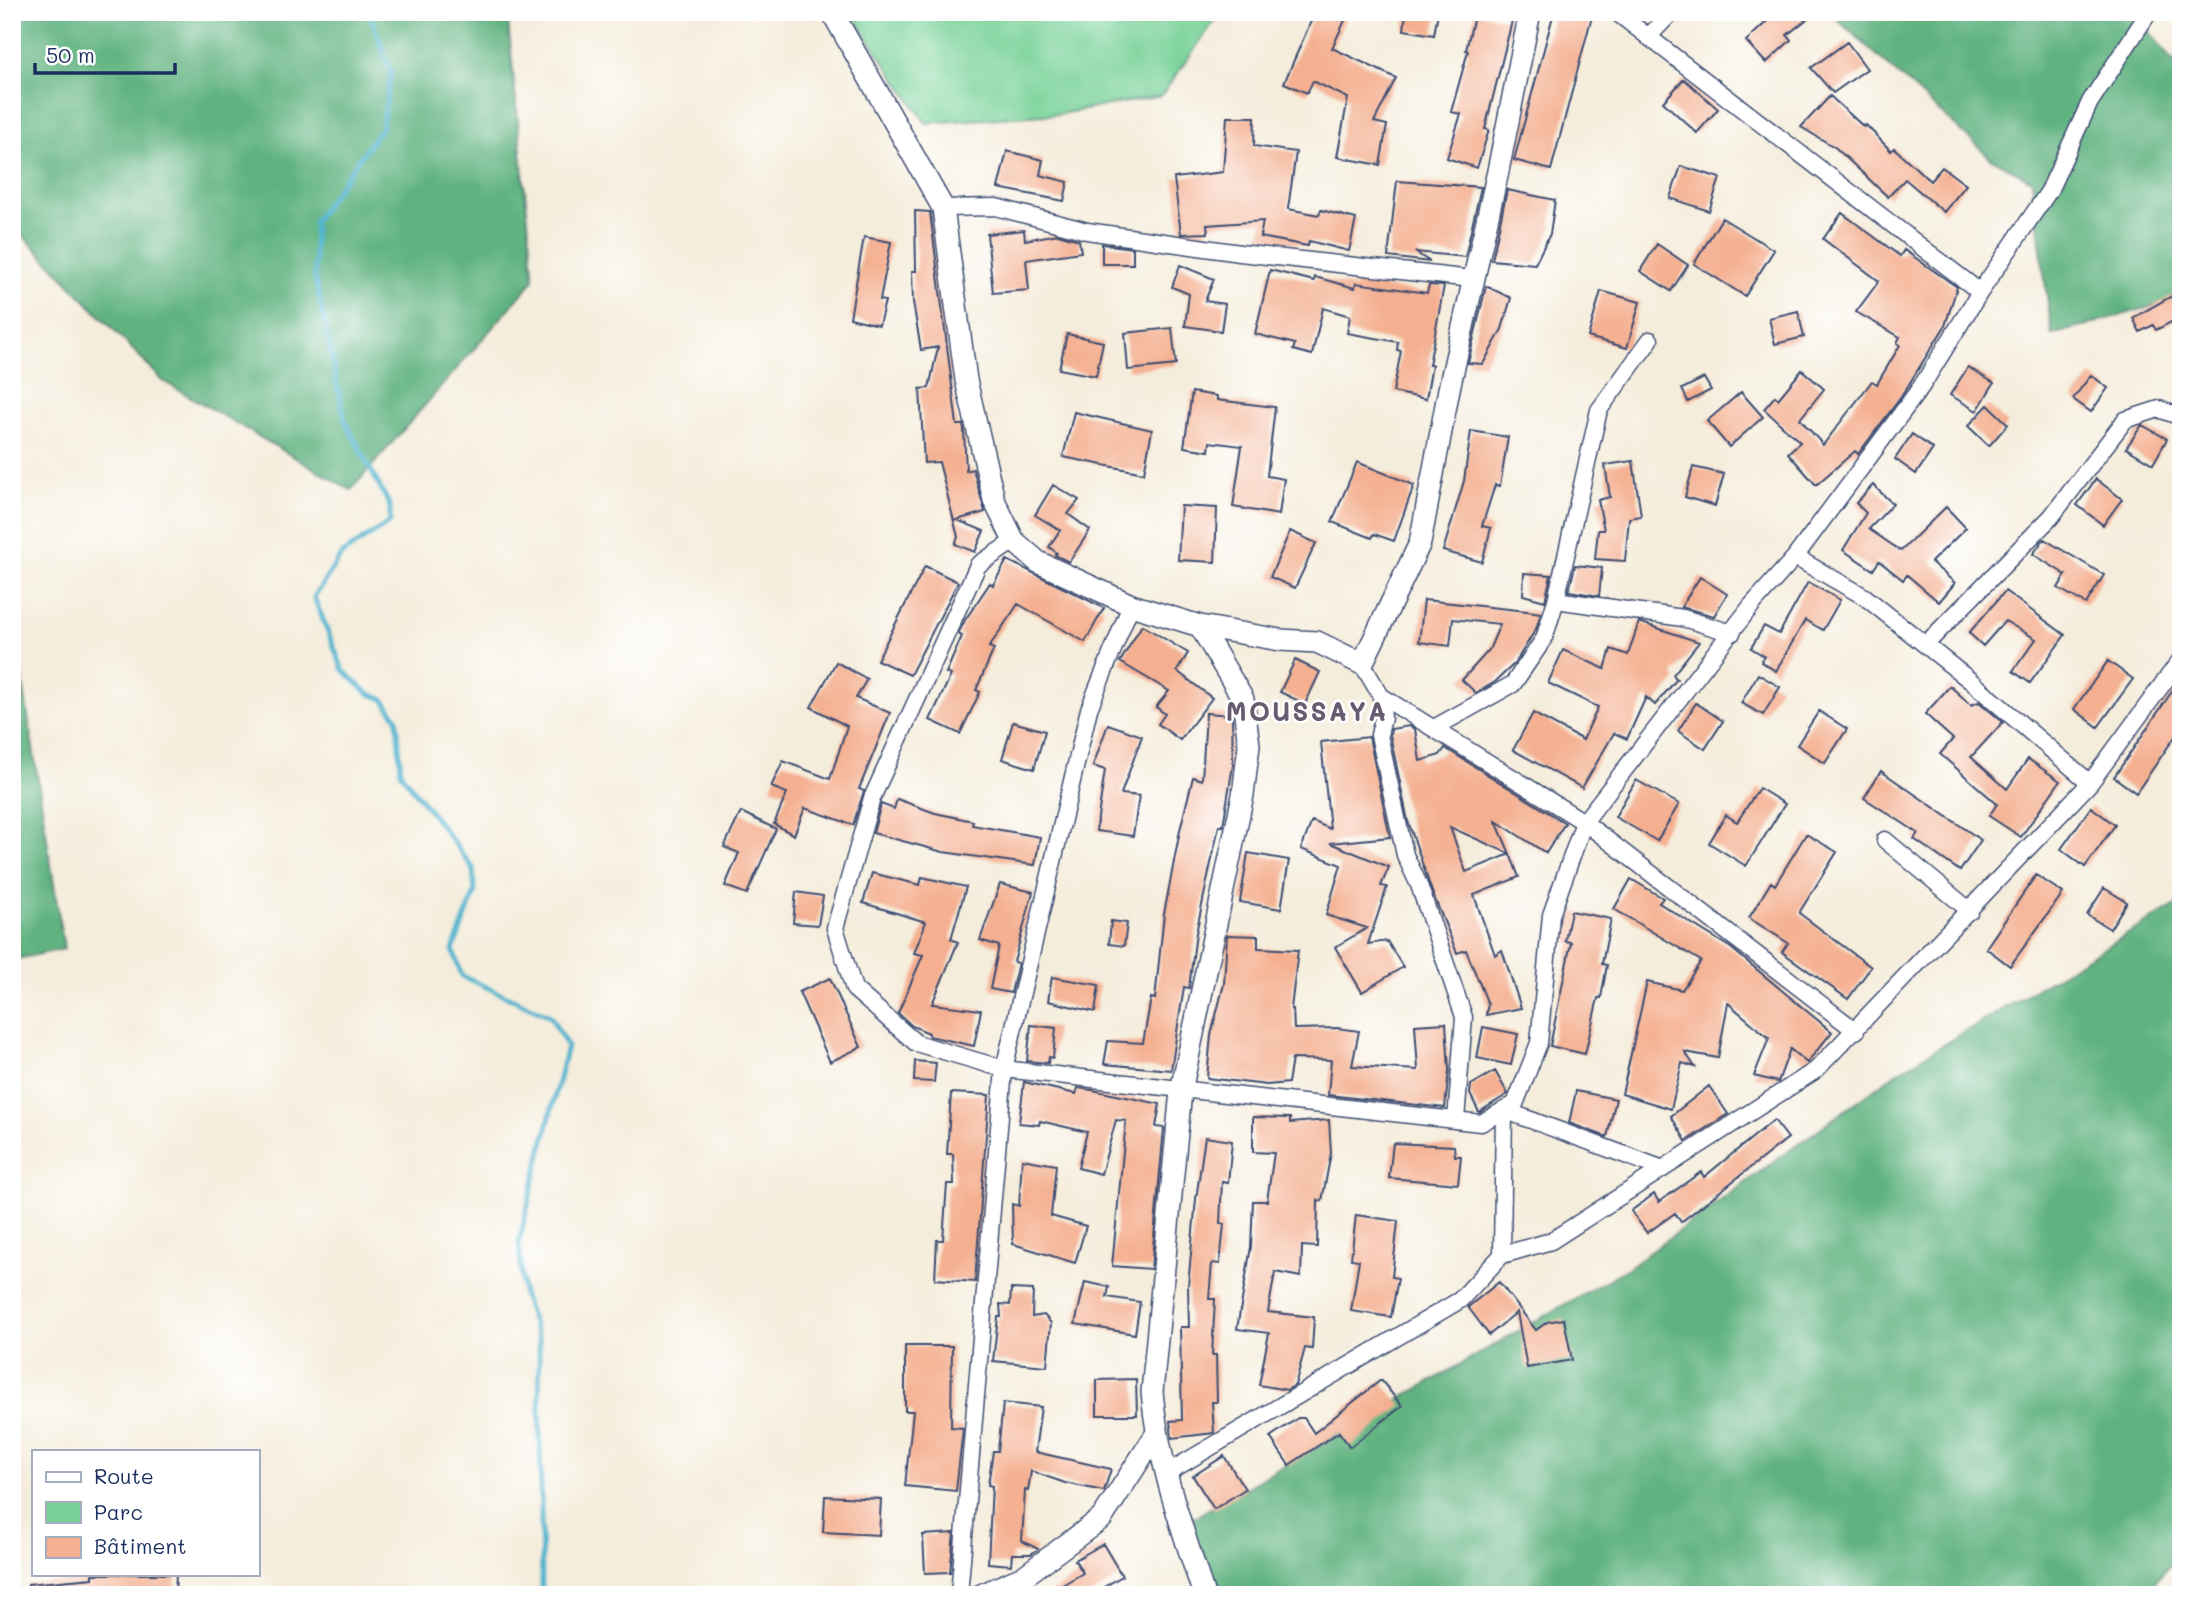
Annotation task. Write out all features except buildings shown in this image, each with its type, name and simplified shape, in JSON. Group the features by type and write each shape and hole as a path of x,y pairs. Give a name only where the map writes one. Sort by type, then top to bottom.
{"main road":[{"path":"832,12 943,208 966,380 994,500 1014,541 1038,562 1131,605 1200,626 1280,640 1317,642 1362,664 1420,543 1472,279 1498,171 1530,12"},
{"path":"1200,626 1243,699 1249,744 1243,795 1181,1090 1152,1392 1156,1436 1165,1474 1204,1595"},
{"path":"981,1595 1023,1577 1102,1518 1156,1436"}],"street":[{"path":"1616,12 1980,292"},
{"path":"1648,37 1672,12"},
{"path":"1014,541 978,565 872,798 835,928 854,989 916,1044 1004,1069 1481,1123 1515,1104 1539,1043 1552,915 1584,822 1752,604 1795,558 1921,387 1980,292 2049,191 2090,102 2149,12"},
{"path":"943,208 996,207 1112,234 1240,253 1472,279"},
{"path":"1434,729 1513,684 1544,639 1556,600 1598,410 1650,340"},
{"path":"1926,645 2051,517 2125,420 2159,409 2181,417"},
{"path":"1795,558 1865,597 2090,783"},
{"path":"1556,600 1684,618 1732,633"},
{"path":"960,1595 1004,1069 1089,709 1131,605"},
{"path":"1165,1474 1460,1300 1502,1255 1551,1241 1816,1070 2090,783 2181,659"},
{"path":"1362,664 1381,696 1584,822 1856,1031"},
{"path":"1381,696 1379,735 1405,855 1419,885 1464,1017 1456,1120"},
{"path":"1885,840 1970,911"},
{"path":"1504,1110 1663,1169"},
{"path":"1502,1255 1504,1110"}],"green space":[{"path":"12,12 507,12 534,280 351,490 163,381 12,224"},
{"path":"850,12 1221,12 1161,96 1060,114 926,123"},
{"path":"1829,12 2134,12 2174,63 2181,39 2181,298 2052,335 2032,180 1992,159"},
{"path":"12,612 64,949 12,960"},
{"path":"2181,902 2181,1553 2142,1595 1226,1595 1181,1525 1628,1268 1896,1073"}],"waterway":[{"path":"369,12 391,72 382,127 314,221 315,278 345,421 390,506 390,522 342,554 314,597 343,670 369,694 382,698 397,718 401,773 473,868 475,892 453,950 462,976 550,1016 567,1046 519,1242 523,1295 539,1340 542,1595"}],"district":[{"name":"MOUSSAYA","path":"1307,711"}]}
